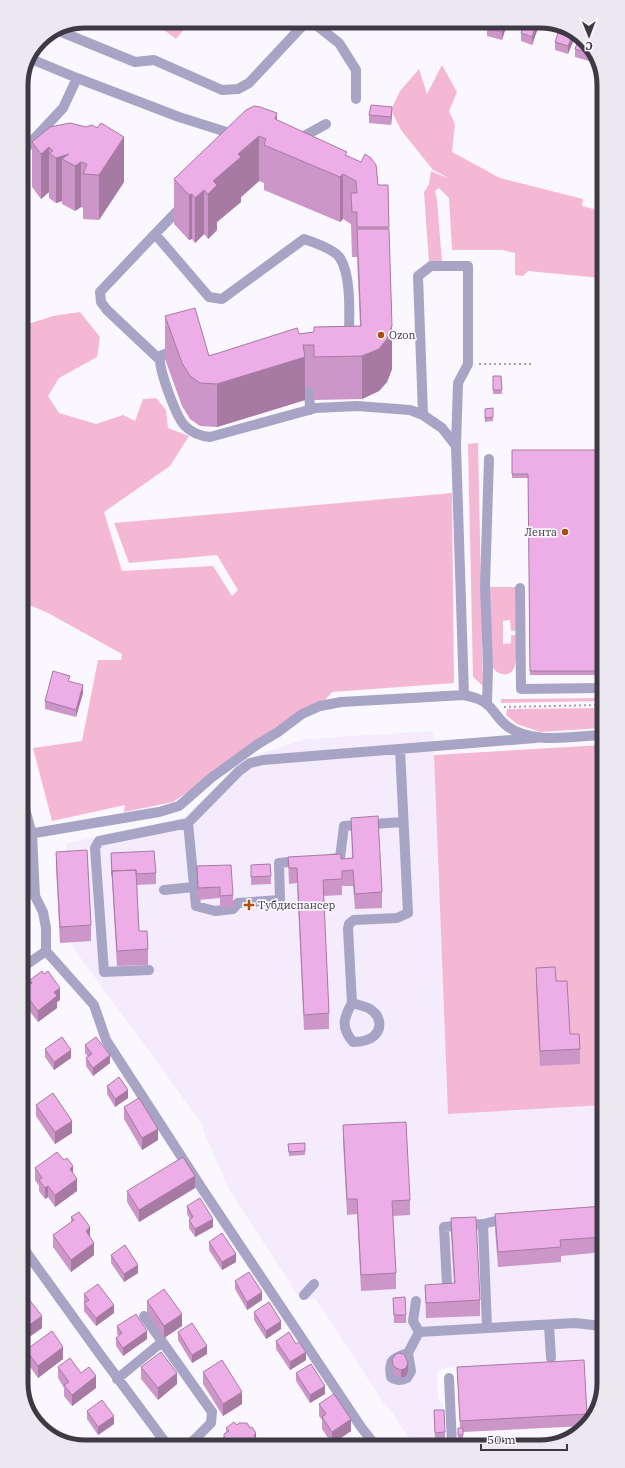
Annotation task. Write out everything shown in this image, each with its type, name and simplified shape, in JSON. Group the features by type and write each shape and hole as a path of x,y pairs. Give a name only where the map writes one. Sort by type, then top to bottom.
{"street":[{"path":"62,33 135,62 154,60 222,90 238,89 249,82 300,28"},
{"path":"320,28 339,43 356,70 356,99"},
{"path":"34,60 179,117 244,137"},
{"path":"28,146 63,108 77,78"},
{"path":"289,144 326,124"},
{"path":"188,200 100,292 101,302 107,310 160,360 169,395 183,425 201,436 210,437 310,410 357,406 410,410 423,415 442,428 456,446"},
{"path":"155,234 209,297 222,299 304,239 320,244 339,256 348,277 350,350"},
{"path":"423,415 418,276 431,266 468,266 468,364 458,383 456,446 464,695"},
{"path":"160,360 160,356 186,347"},
{"path":"309,388 310,410"},
{"path":"488,706 485,586 489,459"},
{"path":"520,588 521,690 597,688"},
{"path":"28,835 160,812 178,806 211,778 258,744 278,732 302,714 320,706 341,702 464,695 476,698 488,706 507,726 520,734 536,738"},
{"path":"149,970 104,972 95,848 99,841 188,823 239,771 250,763 263,760 536,738 597,735"},
{"path":"352,1003 349,924 354,920 397,918 408,913 400,749"},
{"path":"188,823 196,906 215,911 233,909 238,903 280,900 278,863 340,858 344,826 403,822"},
{"path":"28,843 35,896 43,912 46,928 46,951 94,1005 106,1040 205,1194 361,1428 371,1440"},
{"path":"164,890 194,887"},
{"path":"28,964 46,951"},
{"path":"447,1284 444,1227 483,1224 516,1217"},
{"path":"483,1224 487,1328"},
{"path":"28,1255 117,1379 163,1440"},
{"path":"304,1295 314,1284"},
{"path":"416,1301 413,1321 419,1332"},
{"path":"144,1316 212,1412 211,1423 194,1440"},
{"path":"419,1332 575,1323 597,1326"},
{"path":"549,1325 551,1358"},
{"path":"408,1353 419,1332"},
{"path":"117,1379 162,1342"},
{"path":"449,1378 452,1440"}],"path":[{"path":"468,364 532,364"},
{"path":"488,706 597,705"}],"shaded area":[{"path":"161,28 185,28 176,39"},
{"path":"442,65 457,92 449,111 455,124 452,152 500,178 583,199 582,206 597,210 597,278 528,271 523,276 515,275 515,253 503,250 452,250 449,198 439,188 435,191 442,262 429,263 424,192 429,184 431,171 449,178 433,170 401,130 391,110 400,91 419,69 427,94"},
{"path":"80,312 100,337 97,357 59,378 48,396 59,413 96,424 123,415 135,421 143,399 156,398 166,410 168,428 189,436 170,466 104,512 122,571 213,566 232,596 238,590 217,555 129,563 114,523 452,493 454,683 332,692 326,699 173,802 124,812 125,805 52,821 33,748 82,741 98,660 121,660 122,654 48,613 28,605 28,324 53,316"},
{"path":"478,443 483,686 473,677 468,444"},
{"path":"490,587 515,587 516,631 511,631 510,620 503,621 503,644 511,643 511,635 516,635 517,653 515,666 508,674 498,673 491,663"},
{"path":"597,698 597,701 501,703 501,699"},
{"path":"597,708 597,728 540,732 517,724 506,715 507,709"},
{"path":"433,731 448,1113 597,1105 597,1391 593,1405 581,1422 466,1370 463,1366 441,1369 437,1374 438,1399 443,1404 444,1418 434,1418 435,1440 411,1440 383,1402 316,1299 301,1300 230,1191 204,1132 203,1125 69,942 60,943 56,867 68,866 66,843 175,822 184,818 238,766 250,757 306,739"},
{"path":"597,745 597,1105 448,1114 434,755"}],"building":[{"path":"487,28 503,28 502,32"},
{"path":"522,28 535,28 532,37 521,33"},
{"path":"559,31 569,36 568,46 555,42"},
{"path":"371,105 392,107 391,117 369,115"},
{"path":"254,106 277,113 275,119 347,152 345,155 361,162 365,154 371,158 376,165 378,185 388,185 389,227 357,227 357,212 352,212 351,193 357,193 356,181 343,174 340,177 264,145 266,139 259,136 238,154 241,157 213,181 217,185 208,194 204,190 195,198 192,194 189,195 174,179 246,110"},
{"path":"70,123 86,127 92,125 97,128 101,123 124,137 99,175 83,174 87,164 81,162 75,166 62,159 69,154 56,158 49,153 53,151 49,147 41,154 32,142 50,127"},
{"path":"357,229 389,229 392,326 387,339 379,349 362,356 314,357 314,345 303,345 305,357 217,384 200,383 190,376 182,363 165,316 195,308 209,356 297,328 299,334 314,332 314,327 361,326"},
{"path":"493,376 501,376 502,390 493,390"},
{"path":"493,408 493,417 485,418 485,409"},
{"name":"Лента","path":"512,450 597,450 597,671 530,671 528,474 512,474"},
{"path":"53,671 70,676 68,681 83,685 76,710 45,701"},
{"path":"378,816 382,892 355,894 353,870 342,871 342,879 323,880 329,1013 304,1015 297,868 289,868 288,857 341,854 341,859 353,858 351,818"},
{"path":"87,850 91,925 60,927 56,852"},
{"path":"154,851 156,873 136,874 136,870 112,871 112,875 111,853"},
{"path":"270,864 271,876 251,877 251,865"},
{"path":"231,865 233,895 220,896 220,887 198,888 197,866"},
{"path":"136,870 139,931 147,931 148,949 117,951 112,871"},
{"path":"555,967 556,981 567,981 570,1034 579,1034 580,1049 540,1051 536,968"},
{"path":"42,971 44,974 48,971 60,988 54,992 57,996 38,1011 28,997 29,985 32,983 30,980"},
{"path":"62,1037 71,1050 54,1062 45,1049"},
{"path":"96,1037 110,1055 93,1068 86,1058 92,1054 85,1045"},
{"path":"119,1077 128,1090 115,1099 107,1086"},
{"path":"53,1093 72,1121 55,1132 36,1105"},
{"path":"139,1098 158,1129 142,1138 124,1107"},
{"path":"406,1122 410,1200 392,1201 396,1273 361,1275 357,1199 347,1199 343,1125"},
{"path":"305,1143 305,1151 289,1152 288,1144"},
{"path":"57,1152 64,1160 67,1158 73,1166 70,1169 77,1179 55,1195 48,1186 45,1188 39,1180 42,1178 35,1168"},
{"path":"183,1157 195,1176 139,1210 127,1191"},
{"path":"200,1198 213,1219 195,1229 189,1220 193,1217 187,1206"},
{"path":"597,1207 597,1237 560,1240 561,1247 498,1252 495,1214"},
{"path":"79,1212 90,1227 86,1231 94,1243 71,1260 53,1235 74,1220 71,1217"},
{"path":"476,1217 480,1300 426,1303 425,1285 455,1283 451,1218"},
{"path":"222,1233 236,1254 222,1262 209,1242"},
{"path":"125,1245 138,1265 124,1274 111,1255"},
{"path":"249,1272 262,1292 247,1302 235,1281"},
{"path":"98,1284 114,1305 96,1318 84,1303 89,1300 84,1294"},
{"path":"164,1289 182,1314 164,1326 147,1301"},
{"path":"405,1297 406,1315 394,1315 393,1298"},
{"path":"28,1298 42,1316 28,1326"},
{"path":"269,1302 281,1321 266,1331 254,1312"},
{"path":"136,1314 147,1331 123,1348 116,1338 122,1333 117,1326"},
{"path":"192,1323 207,1346 192,1355 178,1332"},
{"path":"52,1331 63,1347 38,1366 28,1353 28,1349"},
{"path":"289,1332 296,1344 299,1342 306,1352 290,1362 276,1341"},
{"path":"161,1352 177,1373 158,1388 141,1367"},
{"path":"398,1353 404,1354 408,1363 406,1368 401,1370 393,1365 392,1359"},
{"path":"70,1358 81,1373 89,1367 96,1376 72,1395 64,1385 69,1382 58,1367"},
{"path":"222,1360 242,1392 223,1404 203,1372"},
{"path":"584,1360 587,1414 460,1421 457,1367"},
{"path":"311,1364 325,1386 310,1395 296,1373"},
{"path":"334,1394 351,1419 332,1432 322,1417 326,1414 319,1404"},
{"path":"102,1400 114,1416 98,1427 87,1411"},
{"path":"434,1410 444,1410 445,1432 435,1433"},
{"path":"234,1422 237,1425 239,1423 247,1423 256,1433 254,1435 256,1440 224,1440 224,1434 229,1431 226,1428"},
{"path":"458,1428 463,1428 463,1435 458,1435"}],"place":[{"name":"Ozon","path":"381,335"},
{"name":"Лента","path":"565,532"},
{"name":"Тубдиспансер","path":"249,905"}]}
